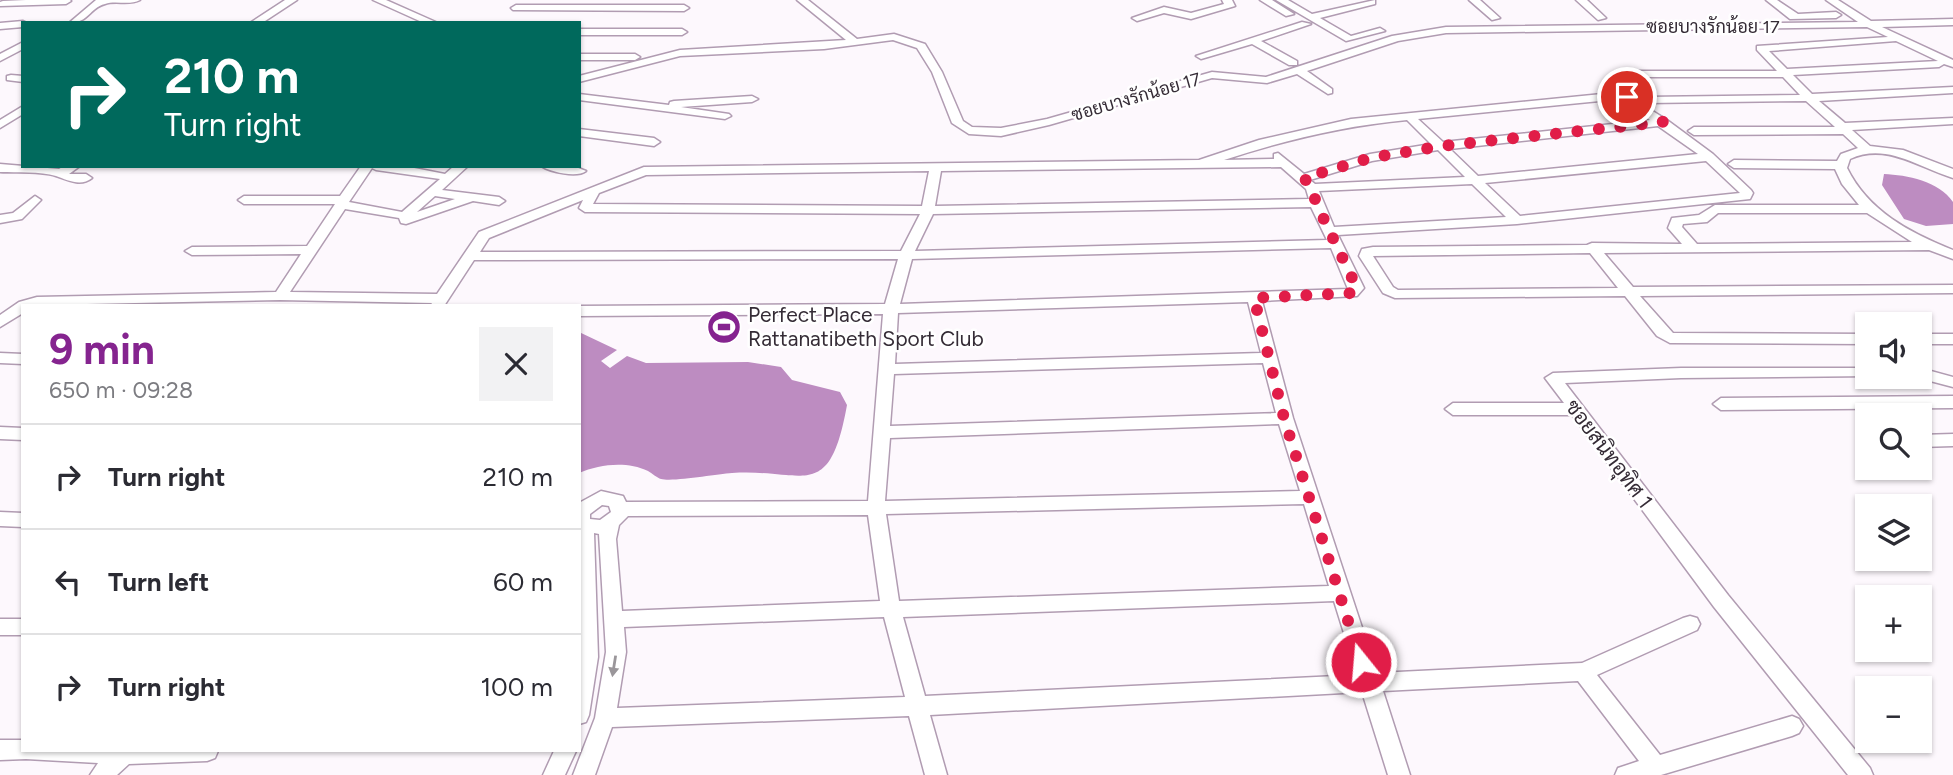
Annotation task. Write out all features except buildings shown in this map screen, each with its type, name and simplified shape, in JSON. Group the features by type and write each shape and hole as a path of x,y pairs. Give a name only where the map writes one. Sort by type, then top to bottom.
{"street":[{"path":"77,21 102,1 135,0"},
{"path":"258,21 292,0"},
{"path":"379,0 428,21"},
{"path":"802,0 854,41"},
{"path":"1137,18 1164,10 1191,16 1230,6 1227,0"},
{"path":"1265,0 1350,38 1410,25 1495,18 1836,15"},
{"path":"1281,0 1355,52"},
{"path":"1474,0 1495,18"},
{"path":"1581,0 1601,18"},
{"path":"1771,0 1796,17"},
{"path":"1831,0 1872,26"},
{"path":"1842,0 1889,33 1953,64"},
{"path":"4,4 66,1"},
{"path":"1200,56 1372,2"},
{"path":"516,8 592,4 684,8"},
{"path":"581,31 592,4"},
{"name":"ซอยบางรักน้อย 17","path":"581,78 680,53 791,48 894,37 921,46 937,72 958,122 980,132 1001,132 1049,122 1212,75 1224,74 1258,80 1395,38 1446,30 1872,26 1889,33 1953,22"},
{"path":"0,26 21,24"},
{"path":"581,33 682,32"},
{"path":"1866,148 1810,99 1761,48 1889,33"},
{"path":"1254,40 1328,91"},
{"path":"0,58 21,46"},
{"path":"1260,73 1296,67 1325,53"},
{"path":"581,57 635,57"},
{"path":"1616,74 1787,73 1939,64"},
{"path":"1647,100 1810,99 1953,90"},
{"path":"471,256 906,255 1333,238 1746,196 1745,189 1709,157 1622,95 1408,115 1319,128 1200,164"},
{"path":"581,97 724,116"},
{"path":"665,108 683,102 752,99"},
{"path":"0,113 20,111"},
{"path":"0,125 20,111"},
{"path":"1408,115 1517,220"},
{"path":"1694,131 1844,129 1953,121"},
{"path":"1308,183 1370,158 1442,146 1663,122"},
{"path":"581,132 654,142"},
{"path":"581,311 891,309 1254,298 1355,291 1357,288 1308,183 1263,143"},
{"path":"1953,173 1946,167 1866,148 1853,152 1842,165 1844,177 1868,206 1929,246 1953,255"},
{"path":"1308,183 1475,180 1709,157"},
{"path":"27,304 37,301 280,296 439,302 484,235 643,172 1285,163"},
{"path":"1734,164 1842,165"},
{"path":"0,168 29,168 61,173 66,178 86,178"},
{"path":"61,173 70,168"},
{"path":"280,296 366,168"},
{"path":"390,168 440,175"},
{"path":"460,168 405,216 406,220 474,197"},
{"path":"560,168 580,171"},
{"path":"935,170 928,210 906,255 891,309 876,508 891,609 936,775"},
{"path":"595,189 585,208 928,210 1316,203"},
{"path":"431,192 499,201"},
{"path":"0,219 18,216 35,200"},
{"path":"244,200 343,202 397,215"},
{"path":"1692,247 1675,228 1677,221 1702,219 1715,209 1868,206"},
{"path":"1929,246 1592,247 1373,251 1367,252 1366,256 1388,290 1395,294 1953,289"},
{"path":"1592,247 1662,333 1679,340 1855,339"},
{"path":"192,251 310,250"},
{"path":"1254,298 1284,418 1399,775"},
{"path":"0,322 21,307"},
{"path":"1932,339 1953,339"},
{"path":"0,358 21,359"},
{"path":"888,369 1270,358"},
{"name":"ซอยสนิทอุทิศ 1","path":"1855,373 1681,373 1553,378 1721,601 1862,775"},
{"path":"1932,376 1953,382"},
{"path":"1721,404 1953,402"},
{"path":"1453,409 1575,409"},
{"path":"883,432 1284,418"},
{"path":"0,433 21,434"},
{"path":"1932,441 1953,440"},
{"path":"582,516 596,528 615,517 1310,496"},
{"path":"581,702 588,657 583,618 582,516 590,503 601,498 617,501 615,517 607,539 616,652 605,718 584,775"},
{"path":"0,519 21,520"},
{"path":"614,619 1340,593"},
{"path":"605,718 1368,685 1583,672 1690,624"},
{"path":"0,626 21,627"},
{"path":"1583,672 1656,766"},
{"path":"1626,775 1793,726"},
{"path":"0,750 21,750"},
{"path":"101,775 127,752"},
{"path":"554,775 565,752"}],"shaded area":[{"path":"1884,174 1912,178 1940,189 1953,202 1953,224 1926,226 1904,219 1882,185"},
{"path":"581,333 617,350 601,361 610,368 627,356 646,363 748,362 781,367 792,380 840,392 847,405 832,457 822,469 810,475 732,473 667,480 631,466 596,467 581,472"}],"place":[{"name":"Perfect Place Rattanatibeth Sport Club","path":"724,327"}],"route":[{"path":"1361,662 1284,418 1254,298 1352,293 1357,288 1316,203 1312,188 1304,178 1370,158 1442,146 1663,122 1627,97"}]}
